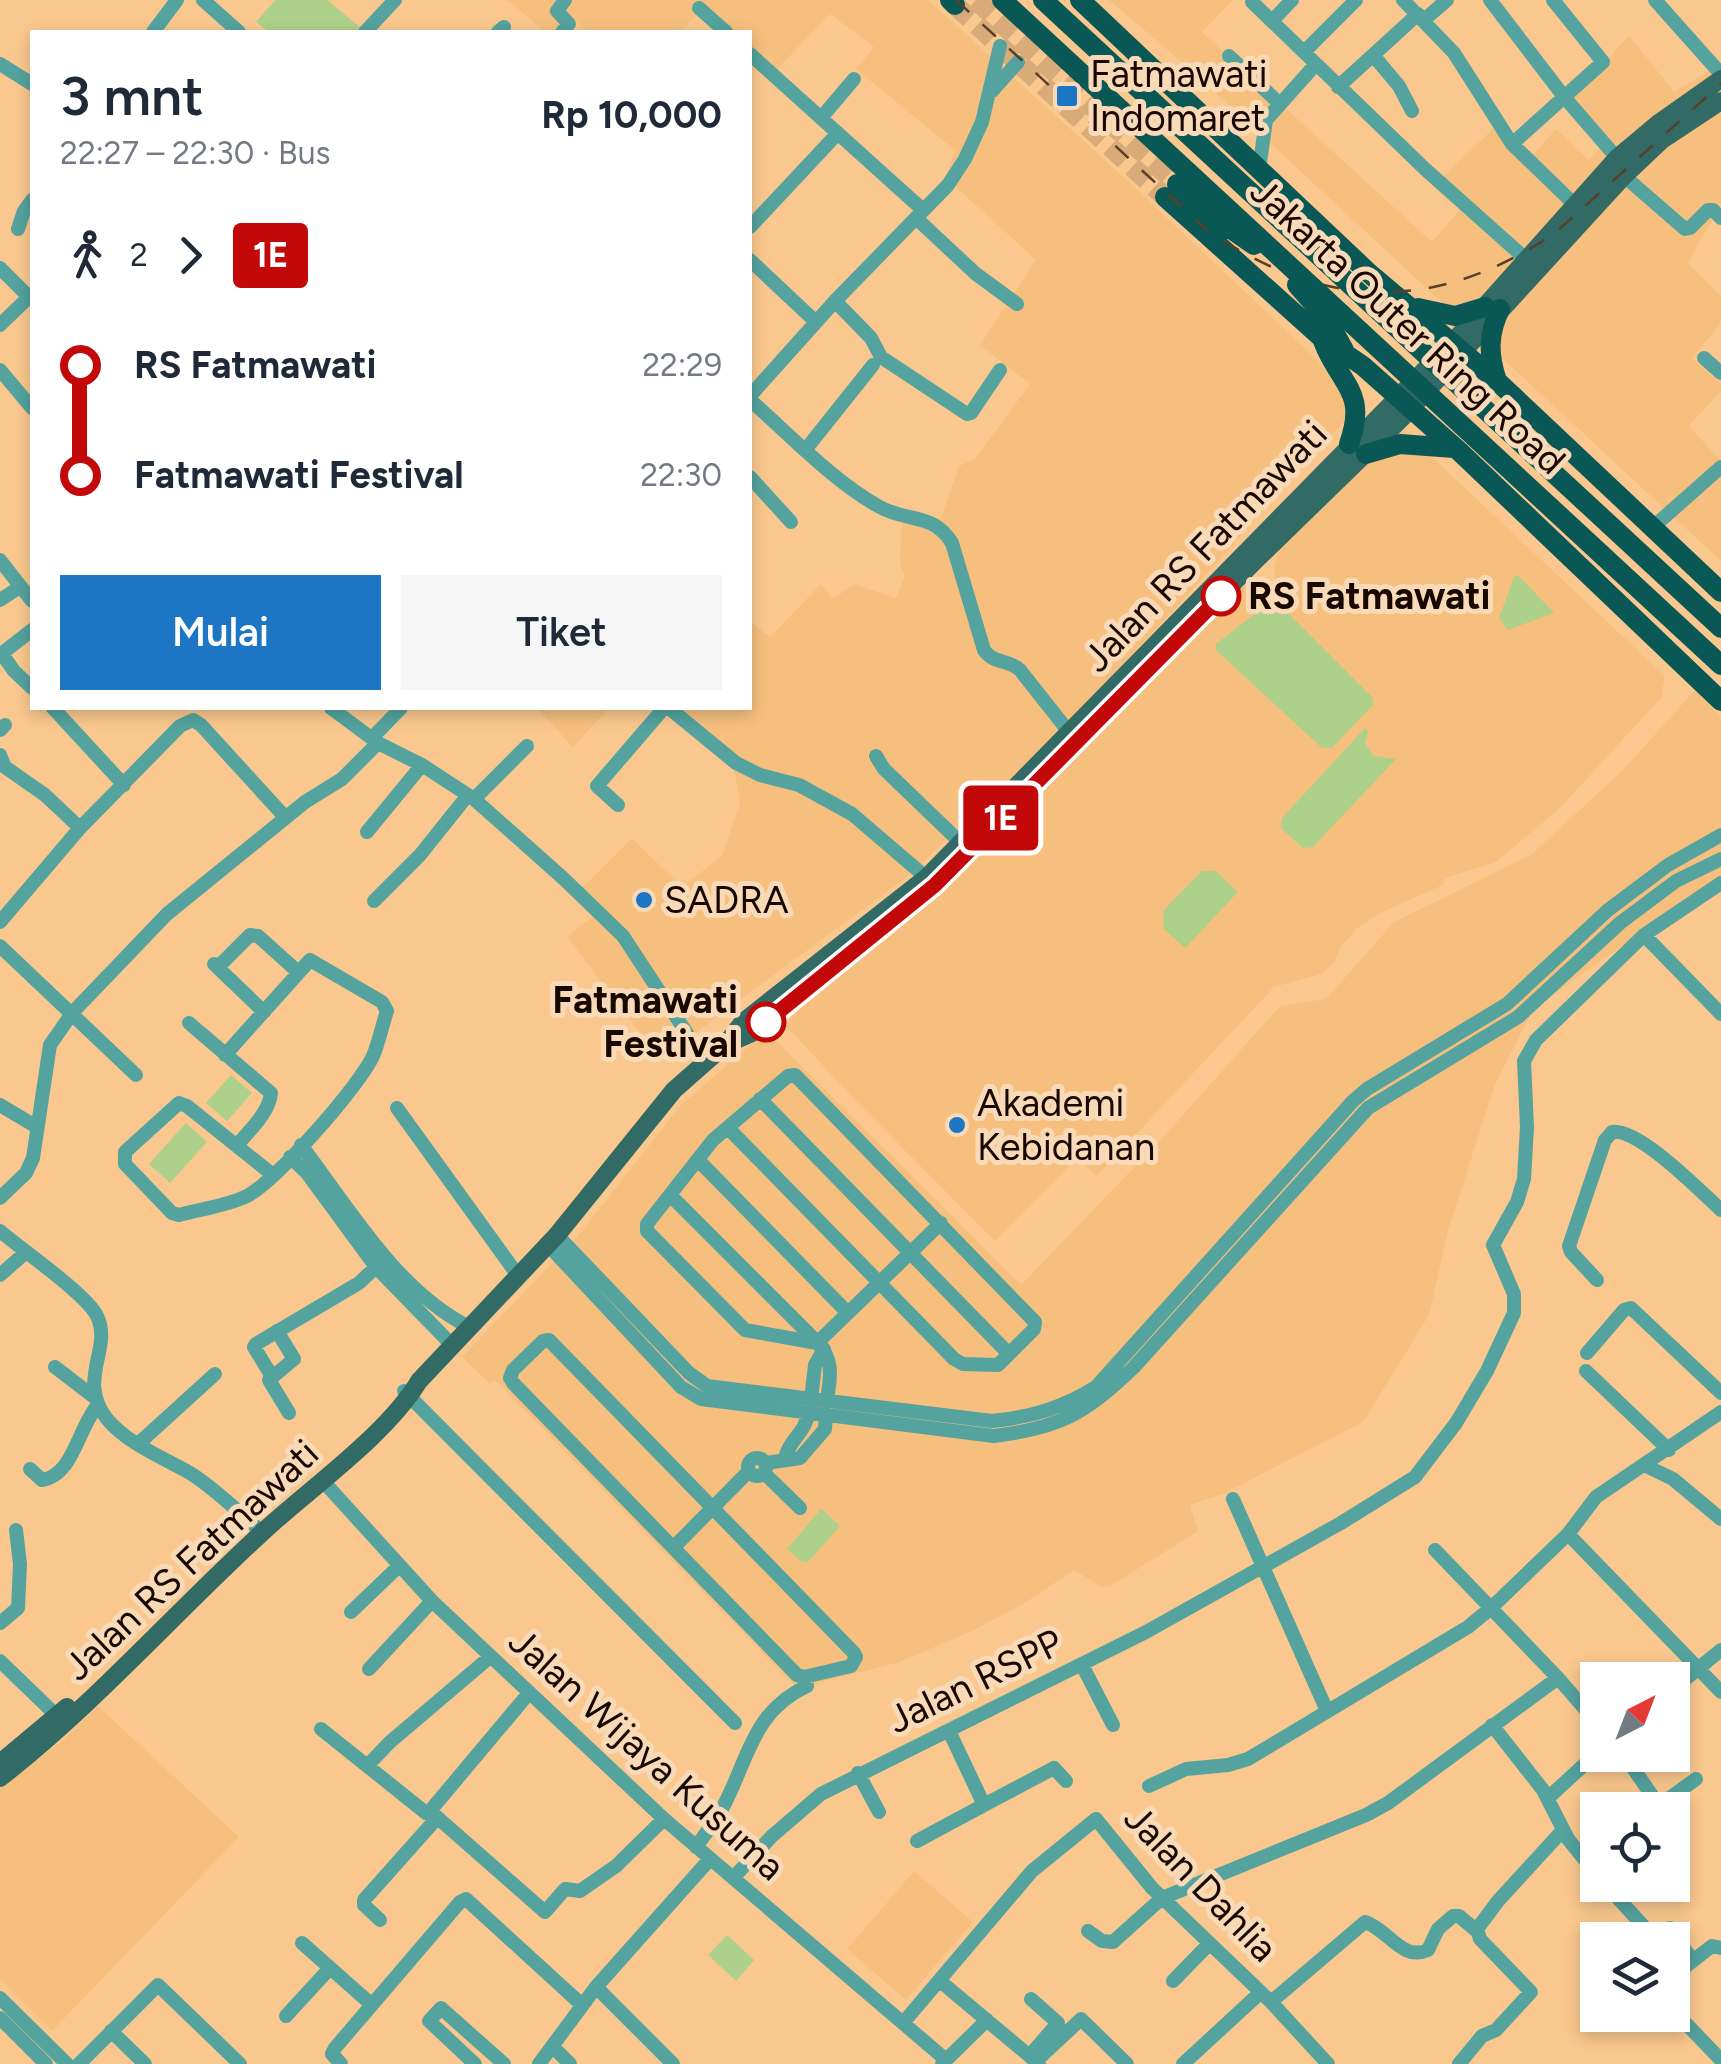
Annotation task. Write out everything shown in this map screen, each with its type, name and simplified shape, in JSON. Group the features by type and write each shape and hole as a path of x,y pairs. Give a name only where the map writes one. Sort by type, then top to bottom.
{"highway":[{"name":"Jakarta Outer Ring Road","path":"1002,0 1721,665"},
{"name":"Jakarta Outer Ring Road","path":"1044,0 1721,628"},
{"path":"1063,0 1197,122 1254,165"},
{"path":"1080,0 1276,186 1503,387 1721,592"},
{"path":"1276,186 1404,329 1408,349 1399,364 1382,371 1355,362 1312,300 1246,237 1174,188 1268,288 1322,338 1405,402 1458,450 1717,695"},
{"path":"1214,216 1268,288"},
{"path":"1399,297 1436,314 1455,316 1493,308 1489,344 1503,387"},
{"path":"1322,338 1356,403 1358,449 1400,444 1458,450"},
{"path":"1458,450 1449,423 1453,408 1463,395 1477,388 1503,387"},
{"path":"1704,576 1711,597 1721,608"}],"main road":[{"name":"Jalan RS Fatmawati","path":"0,1778 57,1732 264,1530 322,1480 553,1240 674,1090 724,1046 744,1022 795,991 931,881 1405,402 1660,122 1721,76"},
{"name":"Jalan RS Fatmawati","path":"1493,308 1574,204 1620,167 1721,101"},
{"name":"Jalan RS Fatmawati","path":"931,881 960,843 1068,732 1167,642"},
{"name":"Jalan RS Fatmawati","path":"0,1763 166,1618 255,1526 411,1389"}],"street":[{"path":"154,30 177,0"},
{"path":"203,0 237,30"},
{"path":"367,30 395,0"},
{"path":"564,30 569,24 556,12 565,0"},
{"path":"1272,21 1292,0"},
{"path":"1254,165 1263,127 1356,0"},
{"path":"1403,0 1454,53 1512,144 1574,204"},
{"path":"1338,87 1373,55 1447,0"},
{"path":"1490,0 1620,167 1685,230 1708,210 1721,218"},
{"path":"1512,144 1600,66 1603,59 1552,0"},
{"path":"1656,0 1721,76"},
{"path":"1252,2 1338,87 1527,260"},
{"path":"699,8 724,30"},
{"path":"752,396 835,300 948,185 982,122 1000,46"},
{"path":"1373,55 1399,86 1412,111"},
{"path":"752,56 838,133 976,274 1017,304"},
{"path":"1230,56 1280,104"},
{"path":"989,95 1018,62"},
{"path":"0,64 30,83"},
{"path":"822,118 854,79"},
{"path":"752,225 838,133"},
{"path":"18,228 30,204"},
{"path":"752,262 816,322"},
{"path":"0,268 30,294"},
{"path":"0,325 30,296"},
{"path":"835,300 871,338 881,357 970,414 1000,370"},
{"path":"1704,358 1721,373"},
{"path":"806,449 873,365"},
{"path":"0,370 30,406"},
{"path":"752,400 866,499 892,514 936,522 943,528 952,543 984,650 994,660 1020,670 1068,732"},
{"path":"1652,528 1721,467"},
{"path":"752,479 791,522"},
{"path":"0,560 30,599"},
{"path":"0,600 20,587"},
{"path":"30,634 1,655 30,686"},
{"path":"55,710 124,785"},
{"path":"333,710 375,741 422,764 472,797 622,936 705,1061"},
{"path":"0,1198 30,1164 50,1044 73,1012 167,914 285,817 342,779 399,710"},
{"path":"618,805 597,786 665,710"},
{"path":"670,710 736,763 760,775 799,784 852,814 931,881"},
{"path":"0,922 80,828 180,726 193,720 202,724 285,817"},
{"path":"374,900 472,797 527,746"},
{"path":"0,755 5,767 45,795 80,828"},
{"path":"876,756 884,769 960,843"},
{"path":"368,832 422,764"},
{"path":"553,1240 682,1387 701,1399 827,1407 994,1436 1032,1432 1074,1417 1099,1401 1367,1089 1507,1004 1608,910 1668,865 1721,835"},
{"path":"1129,1362 1368,1108 1498,1032 1620,923 1676,882 1721,859"},
{"name":"Jalan RSPP","path":"733,1878 809,1802 858,1773 1082,1666 1341,1523 1415,1477 1456,1423 1514,1312 1514,1294 1494,1246 1517,1202 1524,1179 1524,1061 1536,1040 1644,936 1721,883"},
{"path":"264,1012 216,966 250,935 258,936 297,971"},
{"path":"1644,936 1721,1014"},
{"path":"0,946 136,1076"},
{"path":"225,1054 310,960 382,1002 387,1011 372,1058 352,1088 290,1158 273,1175 248,1196 179,1215 172,1213 126,1164 126,1152 179,1103 273,1175"},
{"path":"1488,1017 1498,1032"},
{"path":"189,1023 270,1093 263,1114 237,1145"},
{"path":"728,1128 954,1359 963,1364 998,1365 1034,1328 1035,1322 796,1075 788,1076 728,1128 647,1224 646,1232 744,1330 821,1346"},
{"path":"760,1100 1009,1354"},
{"path":"0,1105 37,1128"},
{"path":"397,1108 519,1276"},
{"path":"1597,1280 1569,1249 1605,1140 1612,1132 1622,1131 1643,1144 1721,1210"},
{"path":"301,1144 312,1169 376,1267 452,1345"},
{"path":"290,1158 312,1169 402,1277 469,1327"},
{"path":"698,1160 848,1312"},
{"path":"670,1196 821,1346 831,1368 825,1429 800,1458 785,1459 760,1469 674,1546"},
{"path":"785,1459 787,1448 808,1424 821,1346 848,1312 941,1223"},
{"path":"0,1231 77,1295 97,1316 100,1326 96,1401 62,1472 42,1480 30,1470"},
{"path":"0,1275 24,1252"},
{"path":"289,1413 254,1347 360,1283 376,1267"},
{"path":"1587,1353 1624,1310 1632,1308 1721,1393"},
{"path":"271,1376 294,1359 277,1331"},
{"path":"696,1847 722,1809 756,1733 773,1708 784,1698 802,1680 804,1678 851,1666 856,1657 555,1344 543,1341 513,1370 513,1383 802,1680"},
{"path":"55,1367 96,1401 121,1432 209,1486 255,1526"},
{"path":"1586,1370 1670,1450"},
{"path":"138,1444 215,1374"},
{"path":"411,1389 735,1722"},
{"path":"1150,1786 1186,1770 1228,1766 1248,1759 1440,1645 1492,1608 1568,1534 1596,1497 1721,1412"},
{"path":"1644,1465 1673,1479 1721,1519"},
{"path":"760,1469 800,1508"},
{"name":"Jalan Wijaya Kusuma","path":"322,1480 432,1601 664,1819 944,2062"},
{"path":"1234,1499 1326,1711"},
{"path":"0,1624 18,1608 20,1564 16,1530"},
{"path":"1568,1534 1721,1692"},
{"path":"1435,1550 1580,1703"},
{"path":"351,1612 399,1566"},
{"path":"369,1670 432,1601"},
{"path":"1690,1675 1721,1650"},
{"path":"367,1766 490,1656"},
{"path":"0,1661 57,1716"},
{"path":"1082,1666 1112,1724"},
{"path":"1088,1930 1102,1941 1113,1942 1162,1898 1366,1815 1388,1803 1558,1678"},
{"path":"380,1920 364,1905 364,1900 529,1692"},
{"path":"1492,1726 1548,1798 1580,1857"},
{"path":"321,1729 426,1812 434,1814 544,1912 567,1889 580,1891 616,1866 664,1819"},
{"path":"945,1733 962,1758 984,1805"},
{"path":"917,1840 1054,1768 1066,1781"},
{"path":"1548,1798 1580,1769"},
{"path":"858,1773 879,1812"},
{"path":"1680,1792 1696,1779"},
{"name":"Jalan Dahlia","path":"903,2023 1032,1871 1096,1819 1162,1898 1266,1997 1328,2064"},
{"path":"1476,1932 1498,1901 1563,1830"},
{"path":"539,2064 596,1987 710,1858"},
{"path":"341,2064 333,2051 466,1899 582,2005"},
{"path":"1622,1902 1641,1922"},
{"path":"1183,2064 1365,1922 1416,1954 1428,1950 1438,1929 1453,1916 1459,1916 1530,1990 1496,2030 1482,2036 1459,2064"},
{"path":"302,1943 372,2005"},
{"path":"1173,1981 1209,1944"},
{"path":"1690,1963 1712,1946 1721,1948"},
{"path":"1690,1955 1694,1960"},
{"path":"286,2016 330,1968"},
{"path":"940,1980 1035,2060"},
{"path":"79,2064 158,1984 240,2064"},
{"path":"596,1987 674,2064"},
{"path":"0,1998 68,2064"},
{"path":"1031,1999 1058,2023 1035,2060"},
{"path":"475,2064 429,2021 440,2008 504,2064"},
{"path":"0,2018 46,2064"},
{"path":"1035,2060 1081,2019 1127,2064"},
{"path":"944,2062 988,2020"},
{"path":"1690,2028 1721,2060"},
{"path":"112,2030 145,2064"},
{"path":"552,2046 570,2064"}],"shaded area":[{"path":"507,0 928,0 1312,355 1357,407 1174,610 1029,762 907,877 660,1059 567,937 601,910 581,889 632,838 682,887 722,856 740,803 733,764 672,710 752,710 752,624 770,637 821,584 833,599 854,584 896,598 905,577 900,563 902,517 941,518 959,466 975,459 1030,384 980,345 1036,260 945,177 956,151 856,69 874,47 830,14 774,72 752,52 752,30 729,30 704,8 683,30 585,30 576,21 569,30 543,30"},
{"path":"1109,0 1233,0 1202,32 1432,242 1467,201 1443,177 1497,125 1531,157 1556,129 1589,160 1607,139 1570,103 1629,35 1674,92 1721,64 1721,204 1688,263 1721,296 1721,323 1692,358 1721,384 1721,391 1689,426 1721,461 1721,561 1190,69"},
{"path":"1400,427 1665,676 1661,698 1560,808 1496,862 1445,878 1443,885 1378,914 1356,929 1340,948 1334,963 1321,974 1274,987 1097,1176 1077,1158 995,1241 855,1100 787,1027 789,1021 803,1004 939,884 1237,589 1257,583 1265,589 1275,578 1280,546"},
{"path":"1695,690 1721,717 1721,876 1534,1008 1495,1084 1448,1231 1429,1315 1363,1422 1225,1493 1190,1505 1198,1531 1109,1587 1100,1586 1074,1570 1023,1604 972,1631 897,1663 797,1688 495,1380 490,1384 462,1357 577,1237 681,1105 756,1040 770,1035 1021,1285 1166,1134 1280,1006 1326,999 1394,922 1532,854 1622,771"},
{"path":"538,710 607,710 573,747"},
{"path":"98,1706 239,1837 52,2031 0,1979 0,1789 62,1741"},
{"path":"914,1871 973,1922 906,2000 847,1949"}],"green space":[{"path":"275,0 327,0 362,29 266,30 256,22"},
{"path":"1518,575 1554,613 1508,630 1499,618"},
{"path":"1278,603 1373,698 1373,705 1332,748 1322,748 1216,650 1216,644 1268,604"},
{"path":"1365,728 1365,743 1374,756 1396,759 1313,847 1303,848 1281,828 1282,818"},
{"path":"1202,871 1216,871 1238,892 1185,948 1163,928 1164,910"},
{"path":"231,1075 252,1093 227,1121 206,1103"},
{"path":"186,1123 207,1142 170,1183 149,1164"},
{"path":"821,1509 840,1526 808,1562 801,1561 787,1549"},
{"path":"727,1935 754,1960 736,1981 708,1955"}],"tunnel":[{"path":"976,0 1177,184"},
{"path":"955,5 1165,197"}],"railway":[{"path":"956,0 1206,229 1293,276 1336,288 1379,292 1423,289 1466,278 1510,259 1555,233 1721,84"}],"bus line":[{"name":"1E","path":"766,1022 935,885 1221,596"}],"place":[{"name":"Fatmawati Indomaret","path":"1067,96"},
{"name":"RS Fatmawati","path":"1221,596"},
{"name":"SADRA","path":"644,900"},
{"name":"Fatmawati Festival","path":"766,1022"},
{"name":"Akademi Kebidanan","path":"957,1125"}]}
